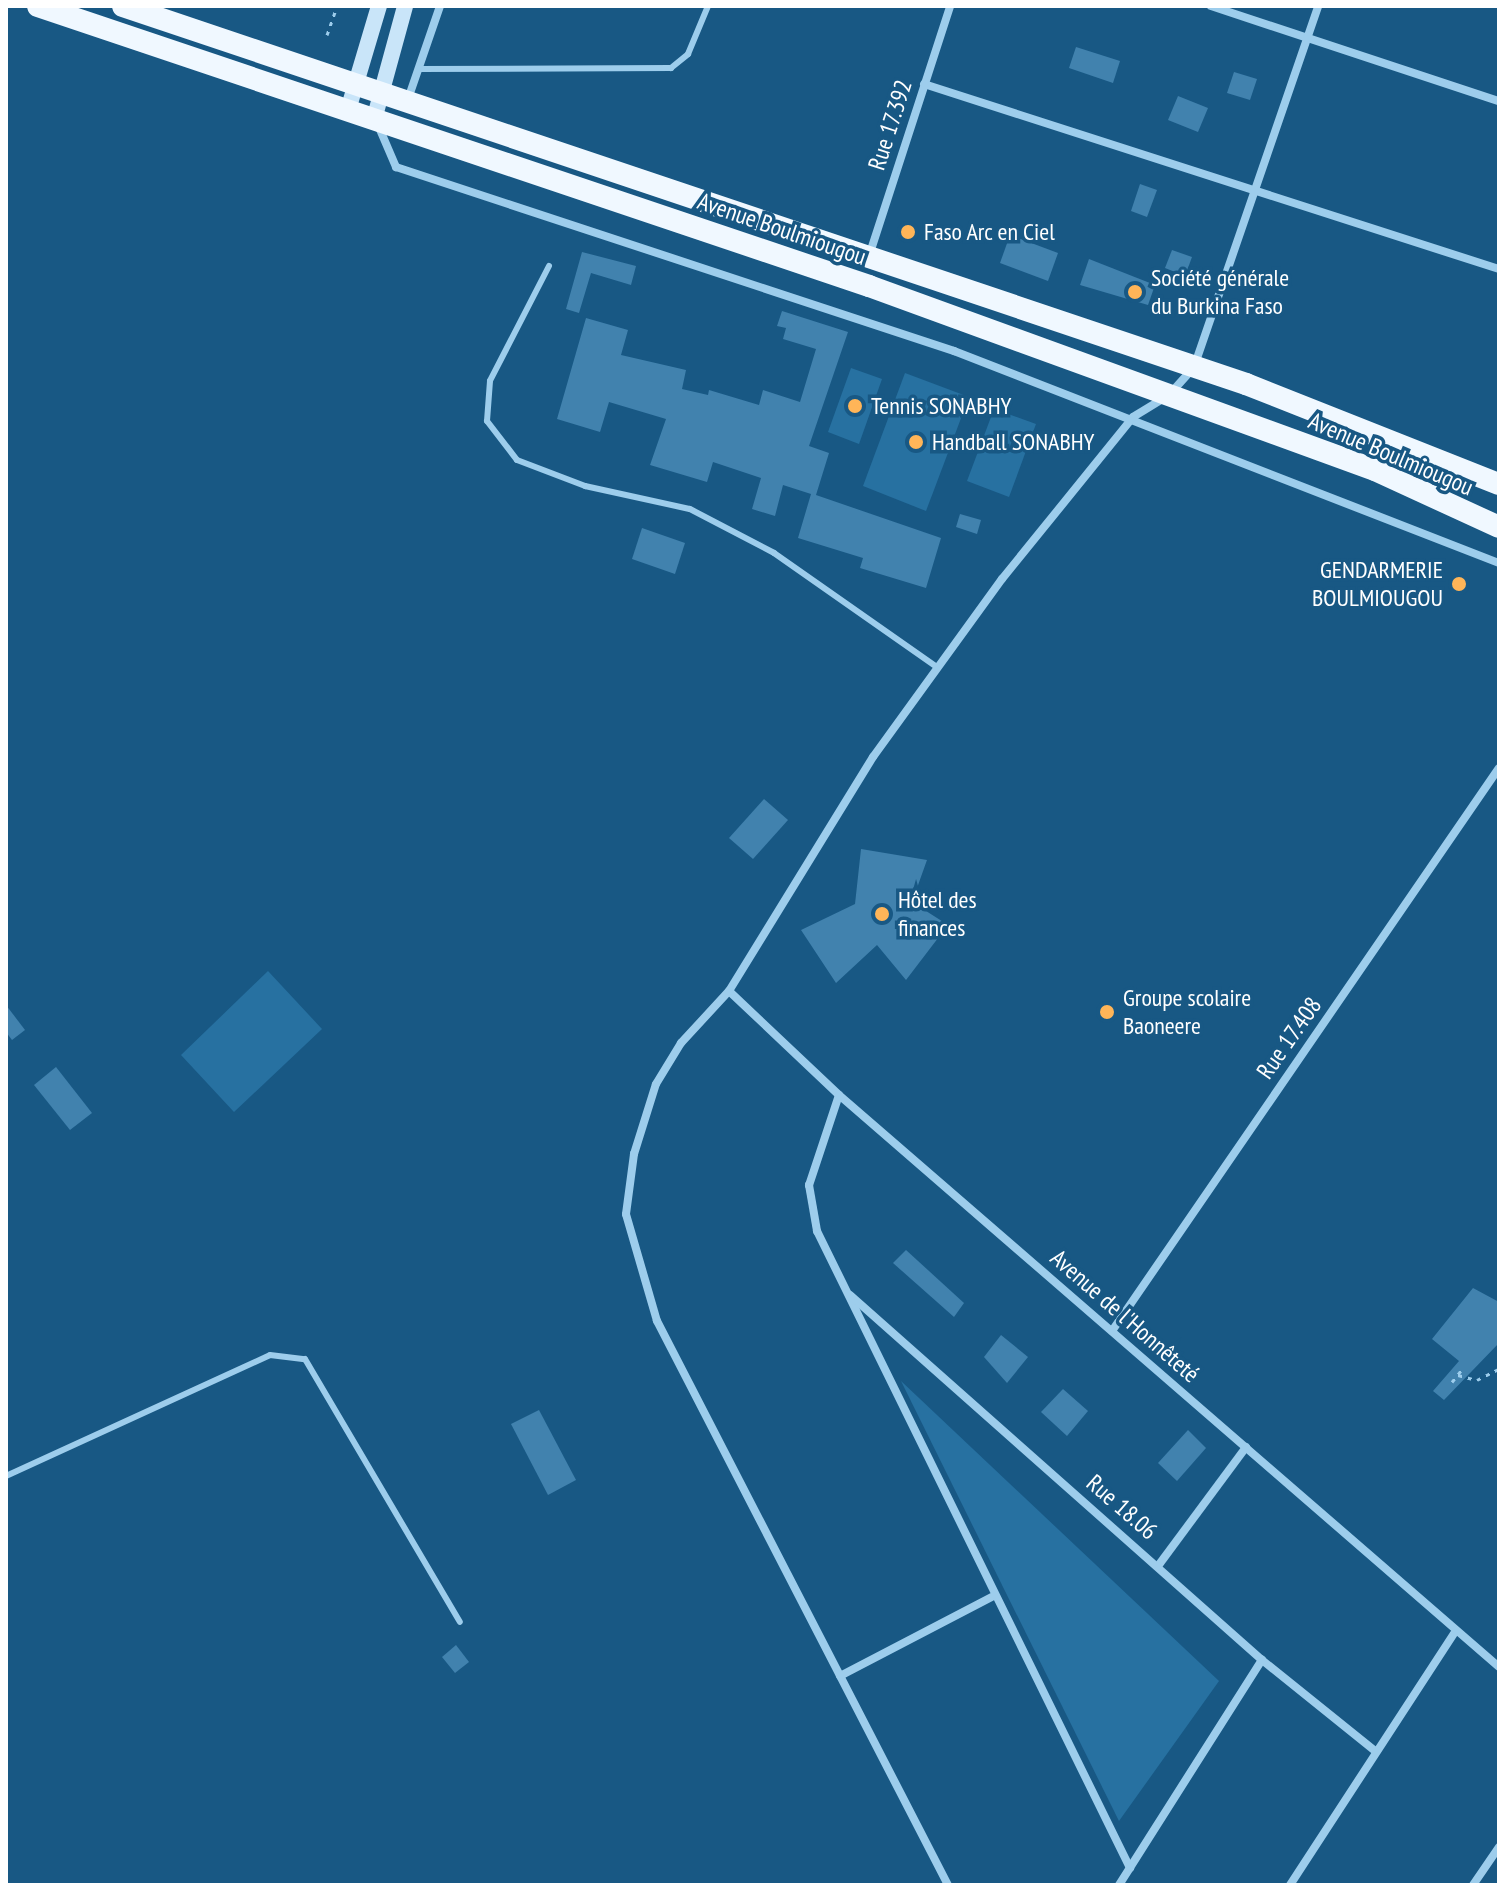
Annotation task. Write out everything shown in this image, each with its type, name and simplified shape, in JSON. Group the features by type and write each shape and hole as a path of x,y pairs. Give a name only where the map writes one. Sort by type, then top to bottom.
{"highway":[{"name":"Avenue Boulmiougou","path":"38,6 348,110 375,116 1169,395 1375,470 1499,527"},
{"name":"Avenue Boulmiougou","path":"123,6 354,83 376,94 869,256 1194,367 1499,484"}],"main road":[{"path":"348,110 379,6"},
{"path":"375,116 376,94 405,6"}],"street":[{"path":"406,103 440,6"},
{"name":"Rue 17.392","path":"869,256 950,6"},
{"path":"1211,6 1499,101"},
{"path":"948,1885 657,1321 626,1214 634,1154 656,1084 681,1043 729,991 791,883 938,668 1133,417 1169,395 1194,367 1318,6"},
{"path":"924,84 1499,269"},
{"path":"375,116 396,167 777,289 1133,417 1499,563"},
{"name":"Rue 17.408","path":"1112,1331 1499,768"},
{"name":"Avenue de l'Honnêteté","path":"729,991 839,1095 1499,1667"},
{"path":"839,1095 809,1185 810,1210 845,1291 992,1597 1130,1868"},
{"name":"Rue 18.06","path":"845,1291 1262,1660 1375,1751"},
{"path":"1158,1566 1246,1447"},
{"path":"840,1676 992,1597"},
{"path":"1290,1885 1456,1630"},
{"path":"1119,1885 1262,1660"},
{"path":"1473,1885 1496,1858 1499,1847"}],"lane":[{"path":"418,69 671,68 688,54 708,6"},
{"path":"549,266 490,381 487,421 517,460 573,483 690,509 774,553 938,668"},
{"path":"6,1476 270,1355 305,1359 460,1622"}],"path":[{"path":"327,35 337,6"},
{"path":"1452,1382 1463,1368"},
{"path":"1458,1375 1477,1380 1499,1369"}],"shaded area":[{"name":"Tennis SONABHY","path":"851,368 882,379 859,444 828,432"},
{"name":"Handball SONABHY","path":"905,373 969,397 926,511 863,486"},
{"path":"994,409 1036,424 1009,497 967,481"},
{"path":"268,971 322,1029 234,1112 181,1055"},
{"path":"901,1381 1219,1681 1119,1821"}],"building":[{"path":"1076,47 1120,61 1113,83 1069,68"},
{"path":"1234,72 1257,79 1250,100 1227,93"},
{"path":"1178,96 1208,108 1198,132 1168,120"},
{"path":"1140,184 1157,190 1147,217 1131,211"},
{"path":"1010,235 1058,253 1048,281 1000,263"},
{"path":"1172,250 1192,257 1185,276 1165,268"},
{"path":"582,252 636,266 631,285 591,273 579,313 566,309"},
{"path":"1089,259 1155,285 1148,305 1080,285"},
{"path":"782,311 848,332 809,446 829,453 816,495 941,538 926,588 860,568 863,558 798,538 811,494 783,485 775,516 752,509 761,478 713,462 707,482 650,465 666,419 609,402 600,432 557,419 586,318 628,330 621,355 686,370 682,389 708,395 709,390 759,405 763,390 800,402 816,349 783,339 786,328 777,326"},
{"path":"960,514 981,520 977,534 956,527"},
{"path":"642,528 685,543 675,574 632,559"},
{"path":"764,799 788,820 753,859 729,838"},
{"name":"Hôtel des finances","path":"861,849 927,860 912,902 948,925 906,980 877,945 836,983 801,930 855,904"},
{"path":"6,1005 25,1030 12,1040 6,1032"},
{"path":"56,1067 92,1113 70,1130 34,1085"},
{"path":"906,1250 964,1303 954,1317 893,1263"},
{"path":"1473,1288 1499,1302 1499,1343 1444,1400 1433,1391 1459,1361 1432,1339"},
{"path":"1001,1335 1028,1357 1007,1383 984,1357"},
{"path":"1063,1389 1088,1411 1067,1436 1041,1412"},
{"path":"539,1410 576,1480 548,1495 511,1424"},
{"path":"1188,1430 1206,1448 1177,1481 1158,1463"},
{"path":"456,1645 469,1662 455,1673 442,1657"}],"place":[{"name":"Faso Arc en Ciel","path":"908,232"},
{"name":"Société générale du Burkina Faso","path":"1135,292"},
{"name":"Tennis SONABHY","path":"855,406"},
{"name":"Handball SONABHY","path":"916,442"},
{"name":"GENDARMERIE BOULMIOUGOU","path":"1459,584"},
{"name":"Hôtel des finances","path":"882,914"},
{"name":"Groupe scolaire Baoneere","path":"1107,1012"}]}
